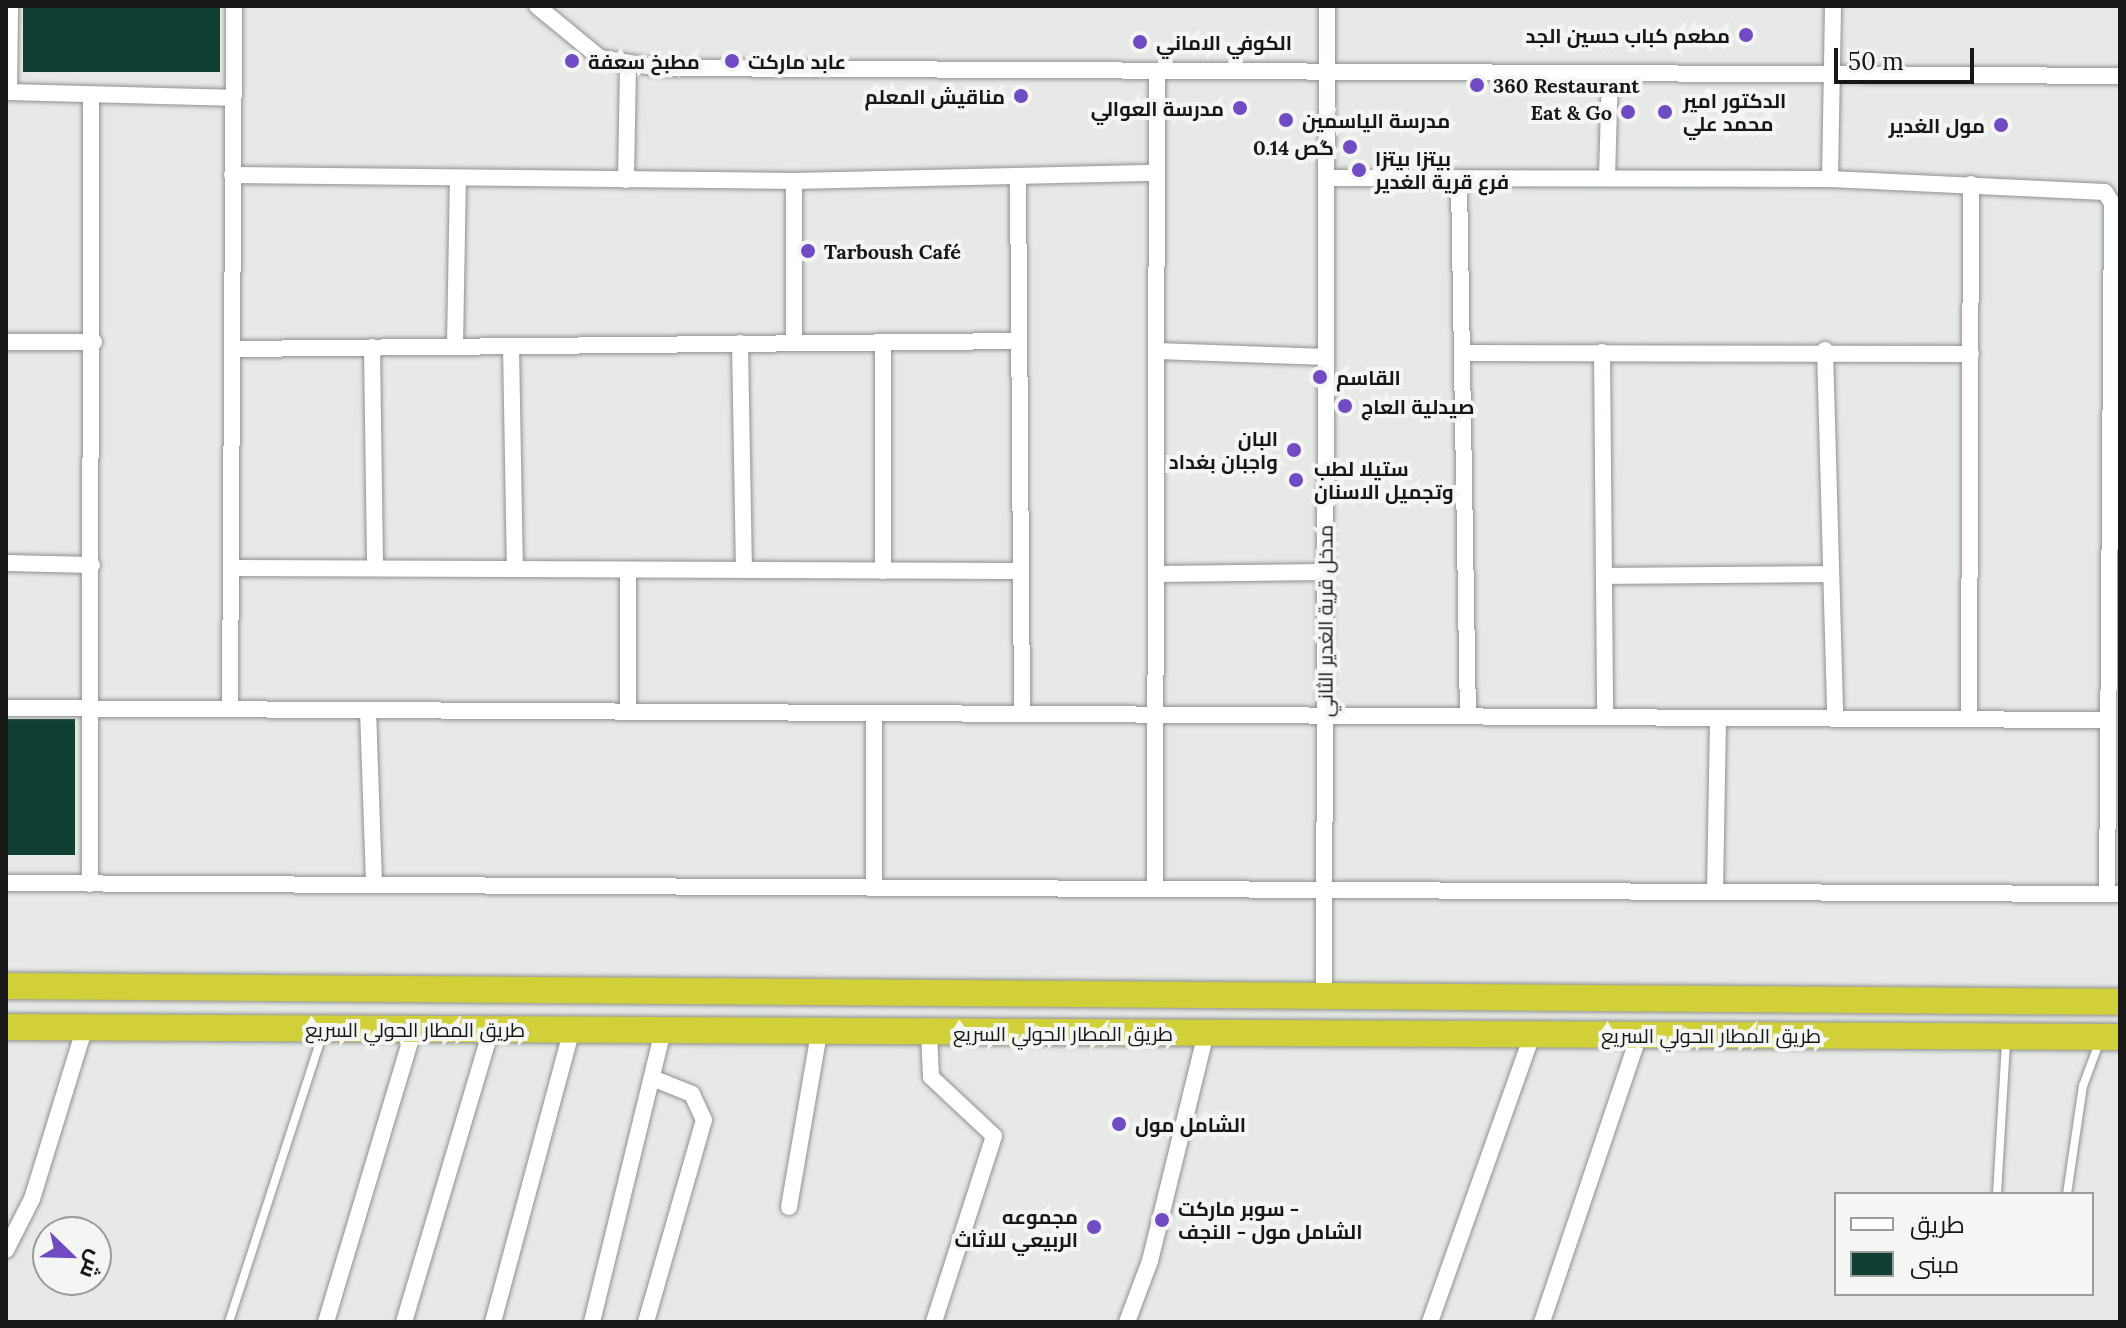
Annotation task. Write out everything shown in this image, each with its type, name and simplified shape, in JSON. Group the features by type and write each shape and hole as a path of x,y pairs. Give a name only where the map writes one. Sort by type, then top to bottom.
{"highway":[{"name":"طريق المطار الحولي السريع","path":"6,986 2116,1002"},
{"path":"750,1034 757,1012 752,990"},
{"path":"830,1033 842,990"},
{"path":"2112,1037 2116,1002"},
{"name":"طريق المطار الحولي السريع","path":"6,1027 414,1028 750,1034 2112,1037"}],"street":[{"path":"10,6 8,92 231,98"},
{"path":"230,709 233,349 231,98 234,6"},
{"path":"537,6 576,44 628,66 2120,76"},
{"name":"مدخل قرية الغدير الثاني","path":"1324,997 1327,6"},
{"path":"1830,179 1833,6"},
{"path":"626,180 628,66"},
{"path":"1155,889 1157,71"},
{"path":"1607,178 1610,73"},
{"path":"90,884 95,708 91,95"},
{"path":"232,175 458,180 794,181 1157,173"},
{"path":"1018,176 1022,714"},
{"path":"6,883 2114,894 2114,752 2108,720 2115,361 2112,203 2105,192 1830,179 1459,181 1326,178"},
{"path":"455,346 458,180"},
{"path":"794,181 794,343"},
{"path":"1459,181 1468,716"},
{"path":"1969,719 1971,184"},
{"path":"233,349 1019,341"},
{"path":"6,342 94,342"},
{"path":"883,342 883,571"},
{"path":"740,343 744,570"},
{"path":"511,346 515,569"},
{"path":"372,347 375,568"},
{"path":"1462,353 1825,350 1971,354"},
{"path":"1825,350 1835,719"},
{"path":"1157,351 1326,357"},
{"path":"1602,352 1605,717"},
{"path":"6,563 92,565"},
{"path":"232,568 1021,571"},
{"path":"628,570 628,712"},
{"path":"1156,574 1325,572"},
{"path":"1604,576 1831,574"},
{"path":"6,708 2108,720"},
{"path":"368,710 374,885"},
{"path":"874,713 874,888"},
{"path":"1715,892 1718,718"},
{"path":"6,1250 32,1199 85,1027"},
{"path":"326,1322 414,1028"},
{"path":"404,1322 491,1030"},
{"path":"493,1322 572,1030"},
{"path":"592,1322 663,1031"},
{"path":"929,1032 931,1077 994,1136 934,1322"},
{"path":"789,1207 830,1033"},
{"path":"1127,1322 1150,1261 1206,1033"},
{"path":"1430,1322 1532,1035"},
{"path":"1542,1322 1639,1035"},
{"path":"646,1322 704,1120 692,1094 652,1078"}],"lane":[{"path":"229,1322 324,1029"},
{"path":"1997,1192 2007,1036"},
{"path":"2067,1192 2083,1086 2112,1037"}],"building":[{"path":"23,6 220,6 220,72 23,72"},
{"path":"6,719 75,719 75,855 6,855"}],"place":[{"name":"مطعم كباب حسين الجد","path":"1746,35"},
{"name":"الكوفي الاماني","path":"1140,42"},
{"name":"مطبخ سعفة","path":"572,61"},
{"name":"عابد ماركت","path":"732,61"},
{"name":"360 Restaurant","path":"1477,85"},
{"name":"مناقيش المعلم","path":"1021,96"},
{"name":"مدرسة العوالي","path":"1240,108"},
{"name":"Eat & Go","path":"1628,112"},
{"name":"الدكتور امير محمد علي","path":"1665,112"},
{"name":"مدرسة الياسمين","path":"1286,120"},
{"name":"مول الغدير","path":"2001,125"},
{"name":"گص 0.14","path":"1350,147"},
{"name":"بيتزا بيتزا فرع قرية الغدير","path":"1359,170"},
{"name":"Tarboush Café","path":"808,251"},
{"name":"القاسم","path":"1320,377"},
{"name":"صيدلية العاج","path":"1345,406"},
{"name":"البان واجبان بغداد","path":"1294,450"},
{"name":"ستيلا لطب وتجميل الاسنان","path":"1296,480"},
{"name":"الشامل مول","path":"1119,1124"},
{"name":"سوبر ماركت - الشامل مول - النجف","path":"1162,1220"},
{"name":"مجموعه الربيعي للاثاث","path":"1094,1227"}]}
